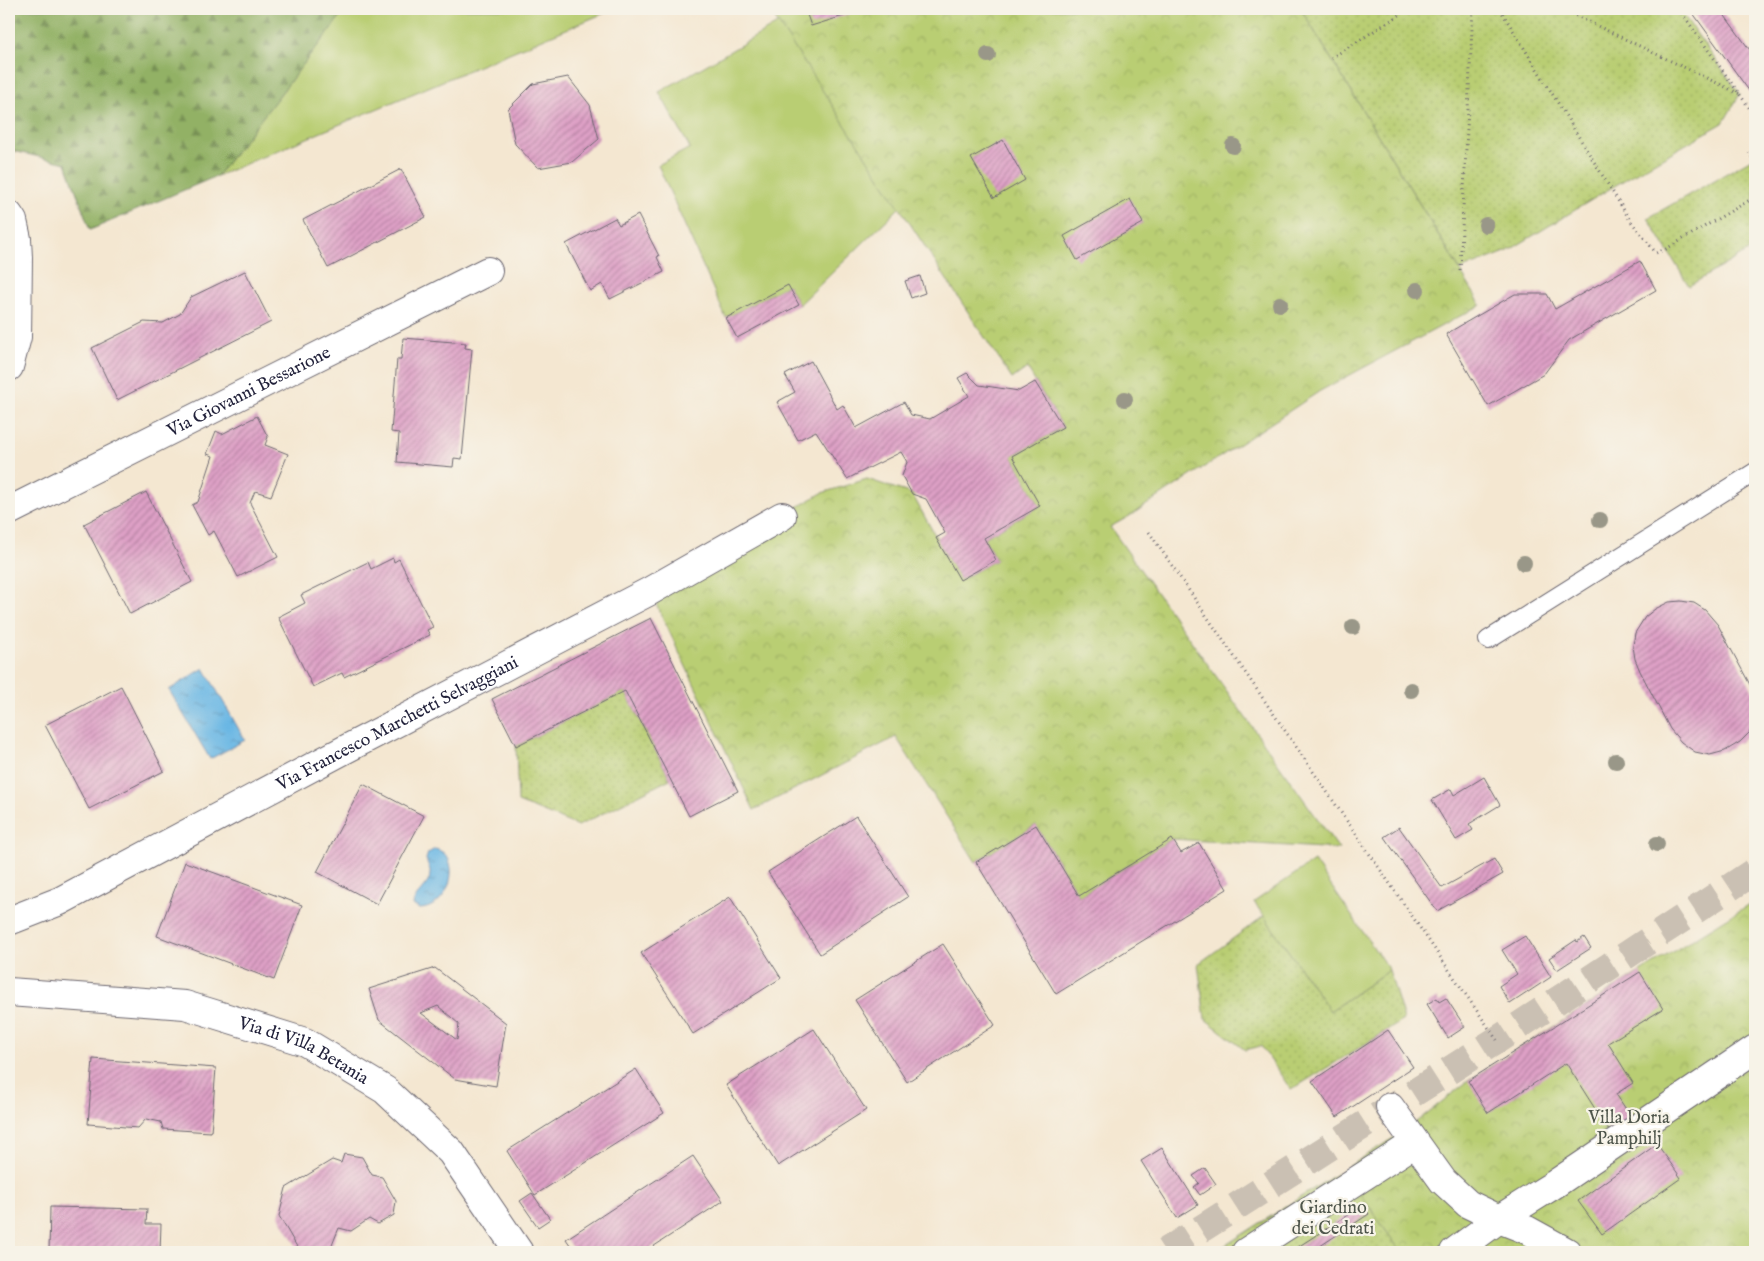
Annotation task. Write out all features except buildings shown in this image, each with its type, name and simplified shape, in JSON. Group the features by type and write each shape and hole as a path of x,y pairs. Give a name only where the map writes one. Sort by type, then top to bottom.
{"street":[{"path":"9,216 13,221 17,239 18,258 17,337 9,367"},
{"name":"Via Giovanni Bessarione","path":"9,511 488,270"},
{"name":"Via Francesco Marchetti Selvaggiani","path":"9,921 60,902 346,749 650,591 782,516"},
{"name":"Via di Villa Betania","path":"9,992 185,1005 305,1042 385,1090 451,1152 519,1252"},
{"path":"1454,1252 1499,1219 1555,1184 1755,1049"},
{"path":"1390,1107 1443,1181 1468,1204 1527,1230 1566,1252"},
{"path":"1246,1252 1410,1137"}],"lane":[{"path":"1488,640 1755,472"}],"path":[{"path":"1331,58 1409,9"},
{"path":"1460,270 1473,9"},
{"path":"1500,9 1630,220 1656,253 1755,197"},
{"path":"1562,9 1740,94"},
{"path":"1679,9 1755,116"},
{"path":"1749,152 1755,162"},
{"path":"1149,532 1497,1040"}],"green space":[{"path":"9,9 346,9 217,176 90,230 66,163 9,150"},
{"path":"346,9 614,9 217,176"},
{"path":"769,9 1301,9 1481,305 1320,391 1110,527 1339,849 1172,839 1079,896 1036,825 976,862 896,737 754,810 650,591 822,493 867,479 912,494 960,580 996,560 984,538 1040,506 1012,456 1063,427 1027,368 1012,379"},
{"path":"1301,9 1679,9 1740,94 1723,123 1634,174 1508,251 1460,270"},
{"path":"779,23 900,207 799,305 788,285 726,318 658,165 690,148 659,92"},
{"path":"1755,157 1755,247 1689,286 1648,218"},
{"path":"625,691 670,779 578,826 518,802 516,746"},
{"path":"1314,861 1389,970 1330,1011 1254,902"},
{"name":"Villa Doria Pamphilj","path":"1755,901 1755,1252 1215,1252 1406,1130 1468,1081"},
{"path":"1264,916 1330,1011 1389,970 1404,1020 1291,1090 1261,1046 1245,1050 1205,1019 1198,964"},
{"name":"Giardino dei Cedrati","path":"1343,1170 1401,1252 1215,1252"}],"water":[{"path":"204,668 245,740 210,759 169,690"},
{"path":"435,849 444,853 449,861 450,881 446,892 439,900 430,907 419,909 413,905 414,901 429,879 430,870 426,859 428,853"}],"tunnel":[{"path":"1165,1252 1497,1040 1755,871"}]}
